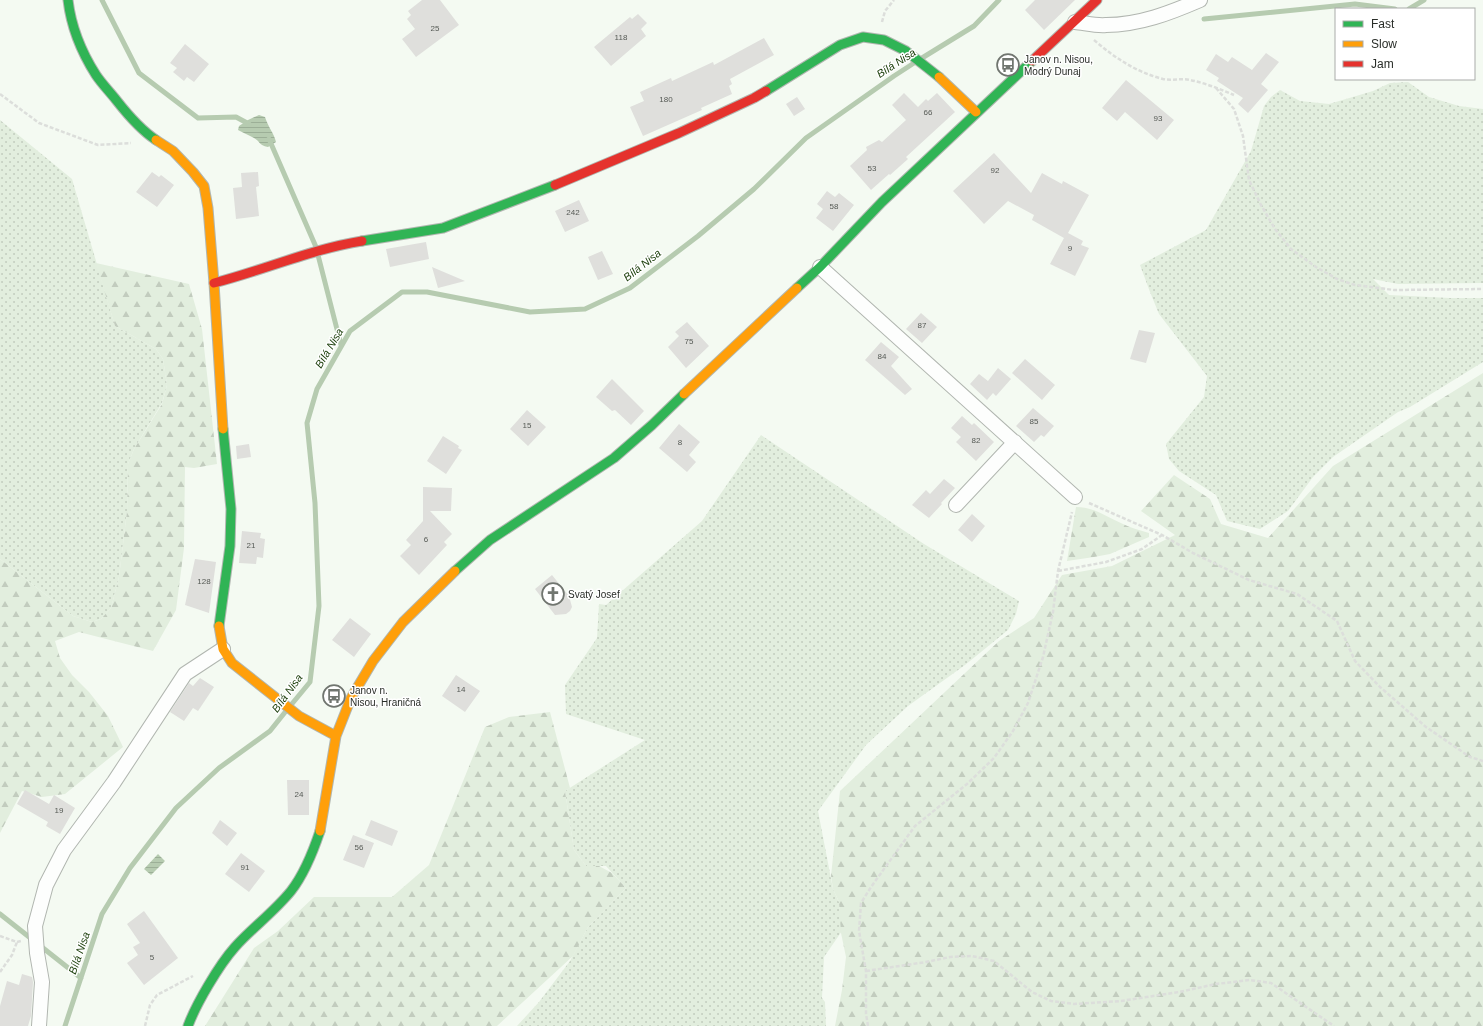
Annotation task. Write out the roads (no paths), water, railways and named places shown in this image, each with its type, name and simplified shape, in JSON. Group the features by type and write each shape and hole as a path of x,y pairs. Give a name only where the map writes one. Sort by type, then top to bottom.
{"street":[{"path":"68,0 74,28 96,75 128,115 153,138 173,151 204,186 208,208 223,436 231,508 230,546 219,627 223,649 232,663 299,716 336,736"},
{"path":"188,1026 192,1016 223,962 234,948 291,890 309,863 322,825 336,736 351,698 373,661 403,622 446,578 490,540 614,458 652,425 820,267 882,202 976,112 1075,22 1097,0"},
{"path":"1075,22 1105,26 1132,24 1171,12 1200,0"},
{"path":"214,283 345,244 443,228 556,186 679,133 754,98 840,45 863,37 884,40 906,50 933,72 976,112"},
{"path":"820,267 1075,497"},
{"path":"956,505 1015,442"},
{"path":"39,1026 42,982 37,953 35,926 46,885 64,850 114,782 184,674 223,649"}],"waterway":[{"path":"102,0 139,73 198,118 236,117 249,124"},
{"name":"Bílá Nisa","path":"922,58 974,26 999,0"},
{"path":"1411,8 1424,0"},
{"path":"1204,19 1355,4 1387,8"},
{"name":"Bílá Nisa","path":"291,705 310,682 319,606 315,503 307,423 317,389 350,331 402,292 427,292 530,312 585,309 630,288 698,236 754,189 806,138 914,63"},
{"path":"269,139 316,247"},
{"path":"318,255 341,345"},
{"name":"Bílá Nisa","path":"65,1026 102,914 130,868 176,808 219,768 270,731 286,711"},
{"path":"0,914 81,978"}],"place":[{"name":"Janov n. Nisou, Modrý Dunaj","path":"1008,65"},
{"name":"Svatý Josef","path":"553,594"},
{"name":"Janov n. Nisou, Hraničná","path":"334,696"}]}
